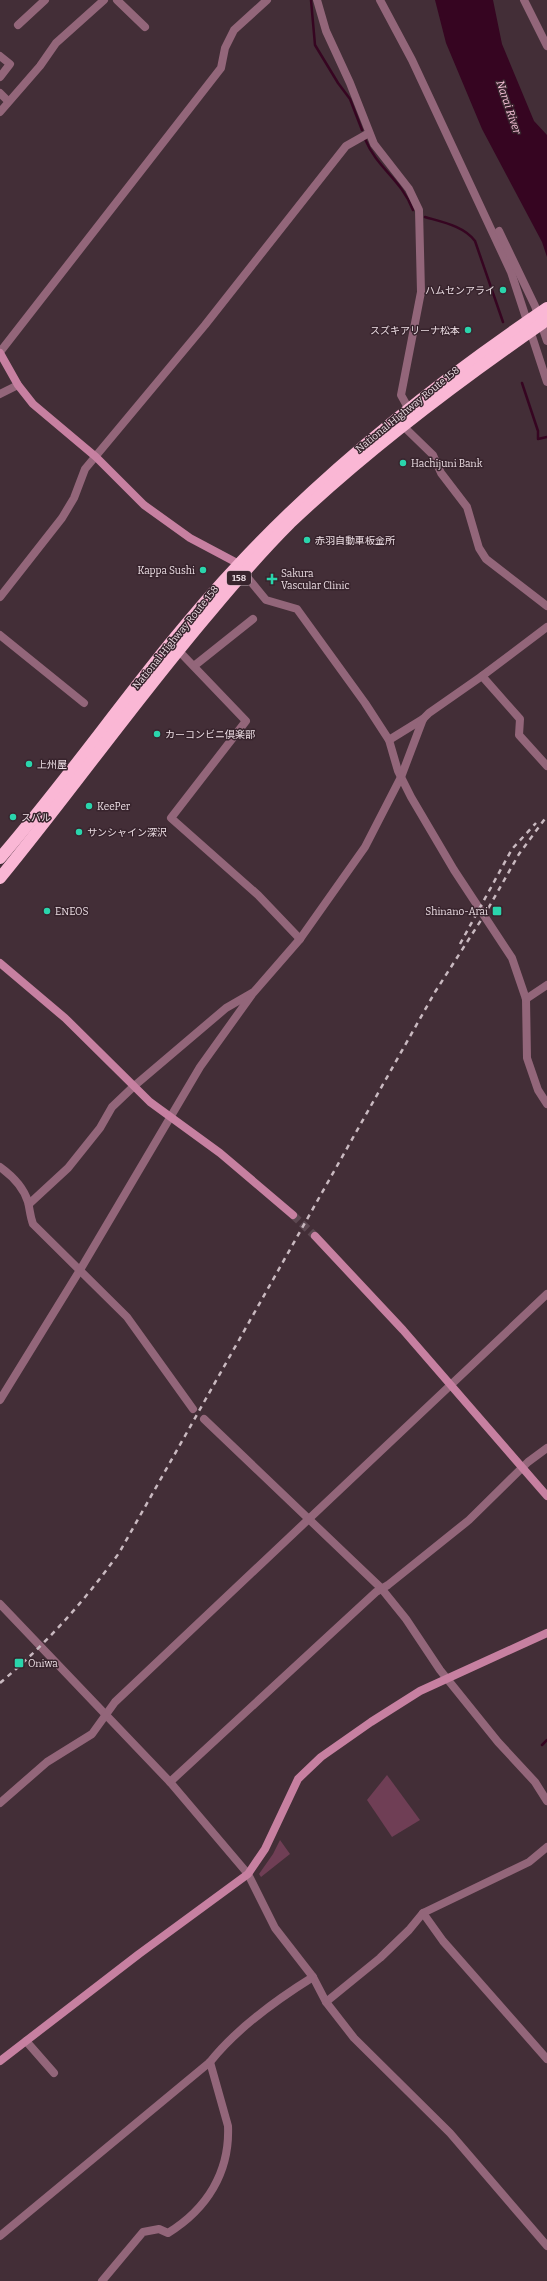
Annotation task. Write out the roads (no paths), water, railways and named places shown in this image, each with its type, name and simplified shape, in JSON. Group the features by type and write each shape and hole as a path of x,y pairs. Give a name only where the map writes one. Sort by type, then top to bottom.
{"highway":[{"name":"National Highway Route 158","path":"0,858 166,648 318,485 410,412 470,374 531,325 547,308"},
{"name":"National Highway Route 158","path":"531,325 547,320"},
{"name":"National Highway Route 158","path":"0,878 241,568"}],"street":[{"path":"18,25 45,0"},
{"path":"0,112 40,66 56,43 104,0"},
{"path":"117,0 145,27"},
{"path":"268,0 234,30 225,48 221,68 0,353 18,385 42,412 96,457 144,505 164,521 190,538 241,568 266,600 296,609 365,702 389,740 401,777 454,870 512,958 526,999 527,1058 538,1090 547,1104"},
{"path":"318,0 326,31 350,83 369,133 377,149 409,189 419,210 421,292 401,395 410,412"},
{"path":"380,0 412,60 511,272 531,325 547,382"},
{"path":"524,0 547,46"},
{"path":"0,56 10,64 0,77"},
{"path":"0,93 8,101"},
{"path":"0,597 62,518 74,498 82,473 205,325 346,146 369,133"},
{"path":"482,209 501,235 535,306 547,340"},
{"path":"0,394 18,385"},
{"path":"399,421 433,455 444,477 467,507 479,548 486,559 547,606"},
{"path":"194,666 253,619"},
{"path":"389,740 423,719 429,713 547,628"},
{"path":"0,635 84,703"},
{"path":"178,650 246,721 171,818 258,895 300,939"},
{"path":"482,676 520,719 519,736 547,766"},
{"path":"0,1400 80,1270 169,1116 200,1067 253,993 300,939 365,847 401,777 423,719"},
{"path":"0,963 65,1018 133,1087 169,1116 226,1158 293,1215"},
{"path":"526,999 547,985"},
{"path":"29,1204 68,1168 100,1128 112,1107 133,1087 226,1008 246,995 253,993"},
{"path":"0,1167 25,1193 29,1204 29,1214 33,1224 127,1316 193,1408"},
{"path":"315,1236 377,1301 452,1384 547,1496"},
{"path":"0,1803 47,1762 92,1734 115,1702 547,1294"},
{"path":"204,1419 381,1588 406,1619 448,1678 498,1742 535,1782 547,1801"},
{"path":"170,1782 381,1588 388,1585 469,1520 547,1448"},
{"path":"0,1604 170,1782 248,1874 275,1928 313,1977 326,2002 367,2053 450,2133 547,2246"},
{"path":"0,2062 139,1954 248,1874 265,1849 298,1779 310,1766 371,1722 420,1691 547,1633"},
{"path":"326,2002 380,1958 409,1930 423,1912 529,1862 547,1847"},
{"path":"423,1912 443,1941 547,2060"},
{"path":"0,2236 210,2062 222,2046 273,2004 313,1977"},
{"path":"26,2041 54,2073"},
{"path":"102,2281 143,2232 159,2229 168,2233 184,2223 215,2187 224,2169 228,2126 210,2062"}],"water":[{"name":"Narai River","path":"435,0 493,0 502,44 534,121 547,135 547,257 542,242 482,129 446,43"}],"waterway":[{"path":"311,0 315,45 338,83 350,99 362,130"},
{"path":"365,139 376,158 402,190 413,210"},
{"path":"425,217 459,228 475,241 503,322"},
{"path":"522,383 538,431 538,439 547,437"},
{"path":"542,1745 547,1740"}],"tunnel":[{"path":"293,1215 315,1236"}],"railway":[{"path":"0,1683 64,1622 92,1589 119,1553 435,992 485,914 519,854 547,816"},
{"path":"460,944 512,849 536,823"}],"place":[{"name":"ハムセンアライ","path":"503,290"},
{"name":"スズキアリーナ松本","path":"468,330"},
{"name":"Hachijuni Bank","path":"403,463"},
{"name":"赤羽自動車板金所","path":"307,540"},
{"name":"Kappa Sushi","path":"203,570"},
{"name":"Sakura Vascular Clinic","path":"272,579"},
{"name":"カーコンビニ倶楽部","path":"157,734"},
{"name":"上州屋","path":"29,764"},
{"name":"KeePer","path":"89,806"},
{"name":"スバル","path":"13,817"},
{"name":"サンシャイン深沢","path":"79,832"},
{"name":"ENEOS","path":"47,911"},
{"name":"Shinano-Arai","path":"497,911"},
{"name":"Oniwa","path":"19,1663"}]}
